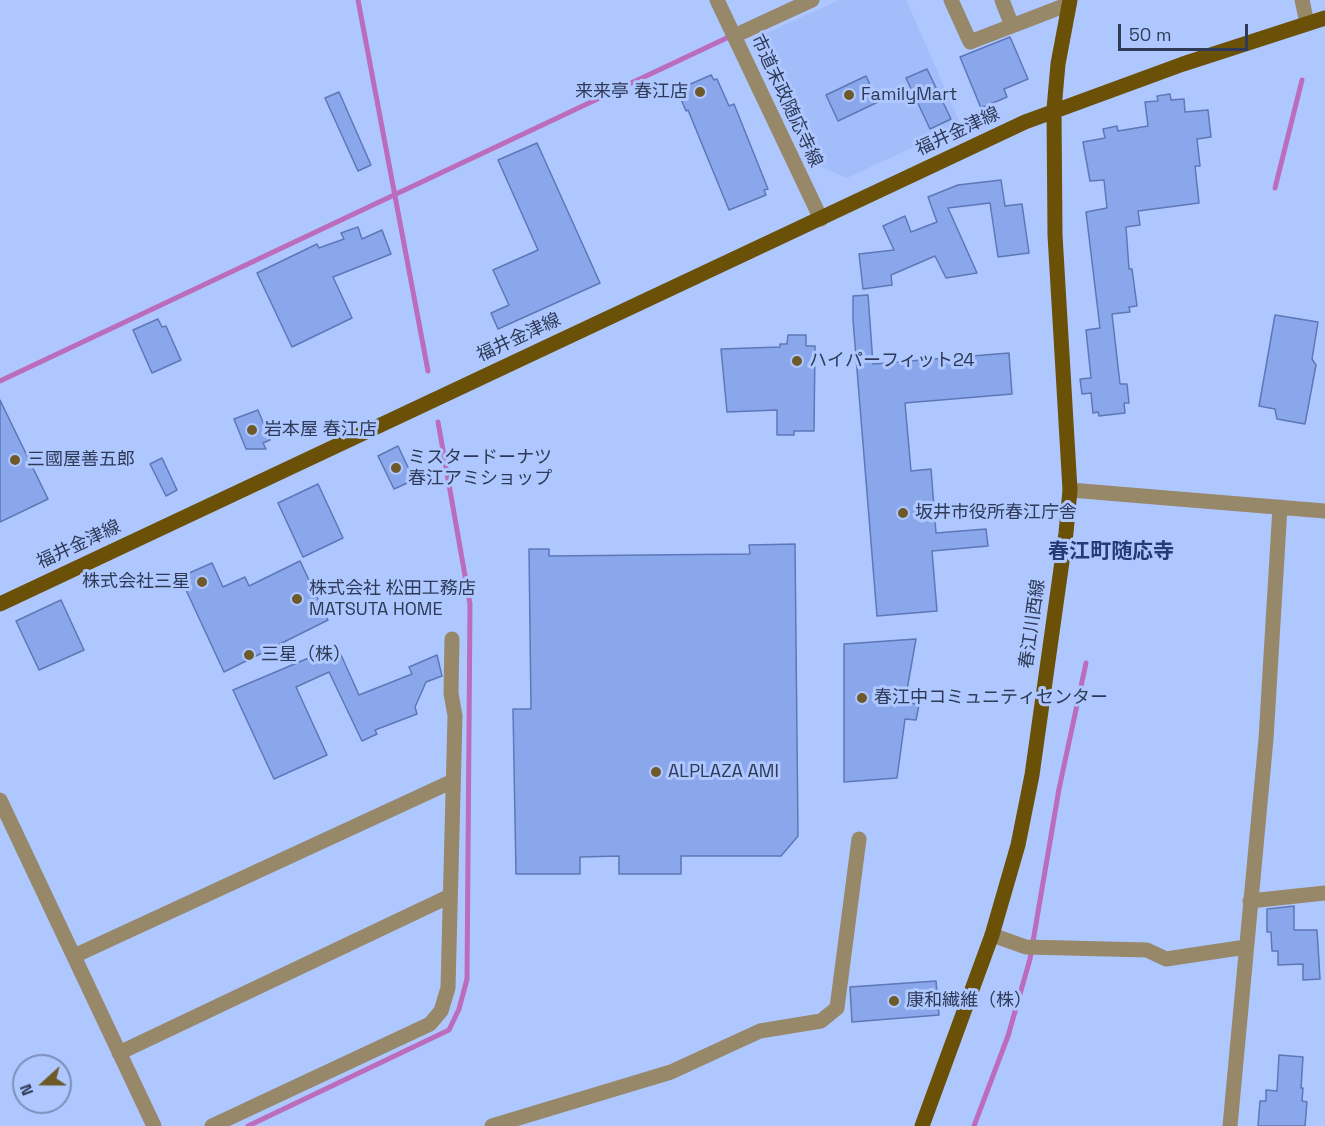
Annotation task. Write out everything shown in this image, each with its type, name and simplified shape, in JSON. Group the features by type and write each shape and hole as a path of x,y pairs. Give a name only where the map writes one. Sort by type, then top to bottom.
{"main road":[{"path":"1054,109 1058,64 1070,2"},
{"name":"福井金津線","path":"0,604 1054,109 1325,18"},
{"name":"春江川西線","path":"922,1126 992,935 1018,845 1032,775 1070,490 1055,235 1054,109"}],"street":[{"name":"市道末政随応寺線","path":"717,0 821,219"},
{"path":"734,36 812,0"},
{"path":"951,0 970,42 1070,2"},
{"path":"1002,0 1012,26"},
{"path":"1302,0 1307,23"},
{"path":"1070,490 1325,511"},
{"path":"1230,1126 1266,739 1280,507"},
{"path":"212,1126 430,1024 441,1011 448,988 453,781 452,639"},
{"path":"74,956 453,781"},
{"path":"0,800 153,1126"},
{"path":"496,1125 671,1072 760,1030 821,1021 837,1008 859,839"},
{"path":"1250,901 1325,893"},
{"path":"119,1053 450,896"},
{"path":"992,935 1026,947 1147,950 1166,959 1246,946"}],"shaded area":[{"path":"839,0 906,0 961,125 847,178 820,166 760,36"}],"building":[{"path":"1010,37 1028,79 1004,89 1007,97 981,108 960,57"},
{"path":"927,69 951,119 930,129 906,78"},
{"path":"711,75 714,80 717,79 729,106 734,104 768,189 764,190 766,195 729,210 688,110 686,111 677,90"},
{"path":"866,76 878,102 838,121 826,95"},
{"path":"339,92 371,165 358,171 325,98"},
{"path":"1170,94 1171,100 1184,99 1185,112 1208,110 1211,137 1197,139 1200,166 1195,166 1199,203 1138,211 1140,225 1126,227 1129,269 1132,269 1137,306 1129,307 1130,312 1112,314 1120,384 1127,384 1129,403 1124,403 1125,413 1099,416 1098,412 1093,413 1091,393 1082,394 1080,379 1091,378 1086,330 1100,328 1086,212 1107,208 1104,180 1090,181 1083,142 1105,138 1103,129 1117,126 1118,131 1148,126 1145,102 1158,101 1157,96"},
{"path":"537,143 600,283 498,329 491,313 509,305 493,270 538,250 498,160"},
{"path":"1001,180 1005,206 1022,204 1029,253 998,257 990,203 948,208 977,273 946,278 935,256 891,275 892,285 863,289 859,254 894,250 883,226 905,216 911,232 937,222 928,197 958,185"},
{"path":"358,227 362,239 382,230 391,254 333,277 352,318 292,347 257,273 317,244 319,248 344,239 341,233"},
{"path":"868,295 873,364 1009,353 1012,394 905,403 911,471 931,469 936,533 986,529 988,546 932,551 937,611 877,616 853,320 853,296"},
{"path":"1275,315 1318,322 1312,359 1316,365 1305,424 1277,419 1275,409 1259,406"},
{"path":"158,319 162,327 166,326 181,360 152,373 133,330"},
{"path":"788,335 806,335 806,346 815,346 814,431 794,431 794,435 777,435 777,410 727,412 721,349 780,347 780,344 787,344"},
{"name":"三國屋善五郎","path":"0,400 48,499 0,522"},
{"name":"岩本屋 春江店","path":"258,410 270,440 263,443 266,449 246,449 234,419"},
{"name":"ミスタードーナツ 春江アミショップ","path":"398,446 414,480 394,489 378,456"},
{"path":"162,458 177,490 166,496 150,464"},
{"path":"318,484 343,538 303,557 278,503"},
{"name":"ALPLAZA AMI","path":"795,544 798,836 781,856 681,856 681,874 619,874 619,856 580,857 580,874 516,874 513,709 531,709 529,549 549,549 549,556 750,554 749,545"},
{"path":"300,561 328,620 224,672 180,577 212,563 223,587 245,577 249,586"},
{"path":"61,600 84,650 39,670 16,621"},
{"path":"916,639 905,701 919,705 916,720 905,719 897,778 844,782 844,644"},
{"path":"337,646 359,695 412,674 409,667 437,655 442,676 426,682 415,707 417,714 375,730 377,734 362,741 329,672 296,687 327,755 274,779 233,690"},
{"path":"1294,906 1294,930 1317,930 1320,979 1303,980 1303,964 1278,965 1278,951 1272,951 1271,932 1267,932 1267,909"},
{"name":"康和繊維（株）","path":"936,981 939,1015 852,1022 850,987"},
{"path":"1279,1055 1303,1057 1301,1088 1303,1088 1302,1101 1307,1102 1305,1126 1258,1126 1260,1101 1266,1101 1266,1090 1277,1091"}],"waterway":[{"path":"358,0 428,371"},
{"path":"0,381 733,35"},
{"path":"1275,188 1302,80"},
{"path":"248,1126 449,1030 459,1009 467,979 470,604 438,422"},
{"path":"974,1126 1008,1036 1030,959 1059,789 1086,663"}],"place":[{"name":"来来亭 春江店","path":"700,92"},
{"name":"FamilyMart","path":"849,95"},
{"name":"ハイパーフィット24","path":"797,361"},
{"name":"岩本屋 春江店","path":"252,430"},
{"name":"三國屋善五郎","path":"15,460"},
{"name":"ミスタードーナツ 春江アミショップ","path":"396,468"},
{"name":"坂井市役所春江庁舎","path":"903,513"},
{"name":"株式会社三星","path":"202,582"},
{"name":"株式会社 松田工務店 MATSUTA HOME","path":"297,599"},
{"name":"三星（株）","path":"249,655"},
{"name":"春江中コミュニティセンター","path":"862,698"},
{"name":"ALPLAZA AMI","path":"656,772"},
{"name":"康和繊維（株）","path":"894,1001"}],"district":[{"name":"春江町随応寺","path":"1111,552"}]}
